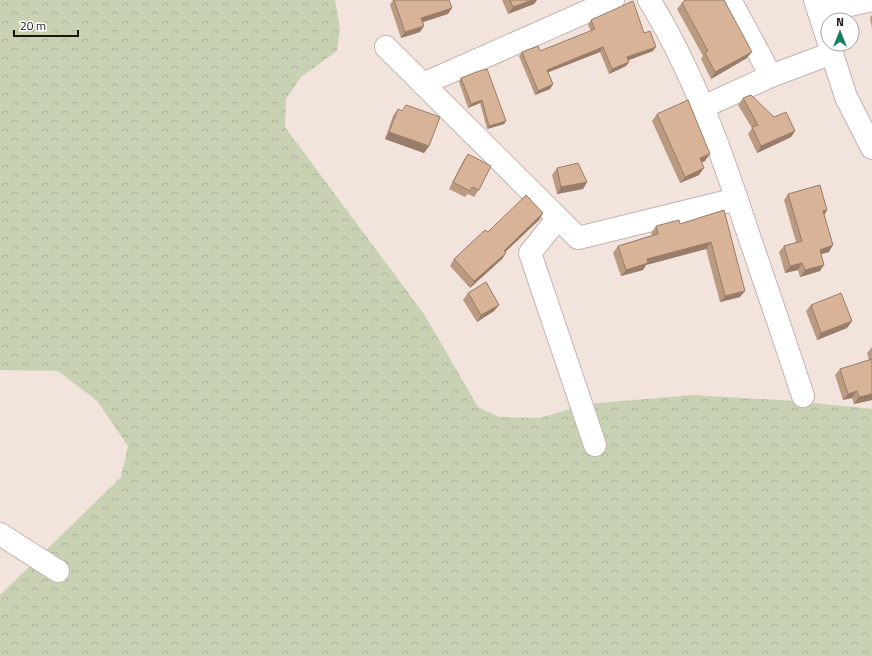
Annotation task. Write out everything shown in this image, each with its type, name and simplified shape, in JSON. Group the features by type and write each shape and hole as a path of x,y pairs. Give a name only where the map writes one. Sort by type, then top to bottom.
{"street":[{"path":"423,84 613,0"},
{"path":"649,0 662,21 703,107 737,199 803,396"},
{"path":"730,0 771,76"},
{"path":"817,6 872,0"},
{"path":"386,47 578,238 737,199"},
{"path":"703,107 771,76 820,51"},
{"path":"832,52 846,97 872,148"},
{"path":"558,218 530,253 595,445"},
{"path":"0,534 58,571"}],"green space":[{"path":"0,0 335,0 340,28 337,51 301,77 286,99 285,127 424,314 478,407 499,417 540,418 586,404 693,395 795,401 872,409 872,656 0,656 0,595 121,477 128,446 97,401 58,371 0,370"}],"building":[{"path":"394,0 449,0 452,8 421,18 424,26 405,32"},
{"path":"510,0 532,0 513,7"},
{"path":"686,0 724,0 752,52 715,72 705,53 708,51 682,3"},
{"path":"633,1 644,33 650,31 656,47 627,57 629,62 612,69 603,47 547,70 553,84 538,91 522,52 538,46 540,51 595,29 591,20"},
{"path":"487,69 506,121 489,126 482,100 471,104 461,78"},
{"path":"751,95 774,117 786,112 795,131 761,146 752,127 758,125 743,98"},
{"path":"688,100 710,154 700,158 704,168 685,177 657,114"},
{"path":"406,105 440,117 429,146 389,132 398,109 402,111"},
{"path":"468,154 491,166 479,190 472,187 470,191 453,182"},
{"path":"578,163 587,182 561,187 557,168"},
{"path":"820,185 827,210 823,211 833,245 820,250 824,265 805,270 802,263 790,266 784,246 802,241 788,194"},
{"path":"526,195 543,213 504,251 506,253 474,281 454,259 485,230 488,232"},
{"path":"724,210 745,291 725,296 711,242 647,259 648,263 626,270 618,246 658,234 656,226 679,220 680,224"},
{"path":"486,282 499,305 481,315 468,293"},
{"path":"841,293 852,321 821,333 811,305"},
{"path":"872,359 872,394 859,397 857,391 848,394 840,369"}]}
